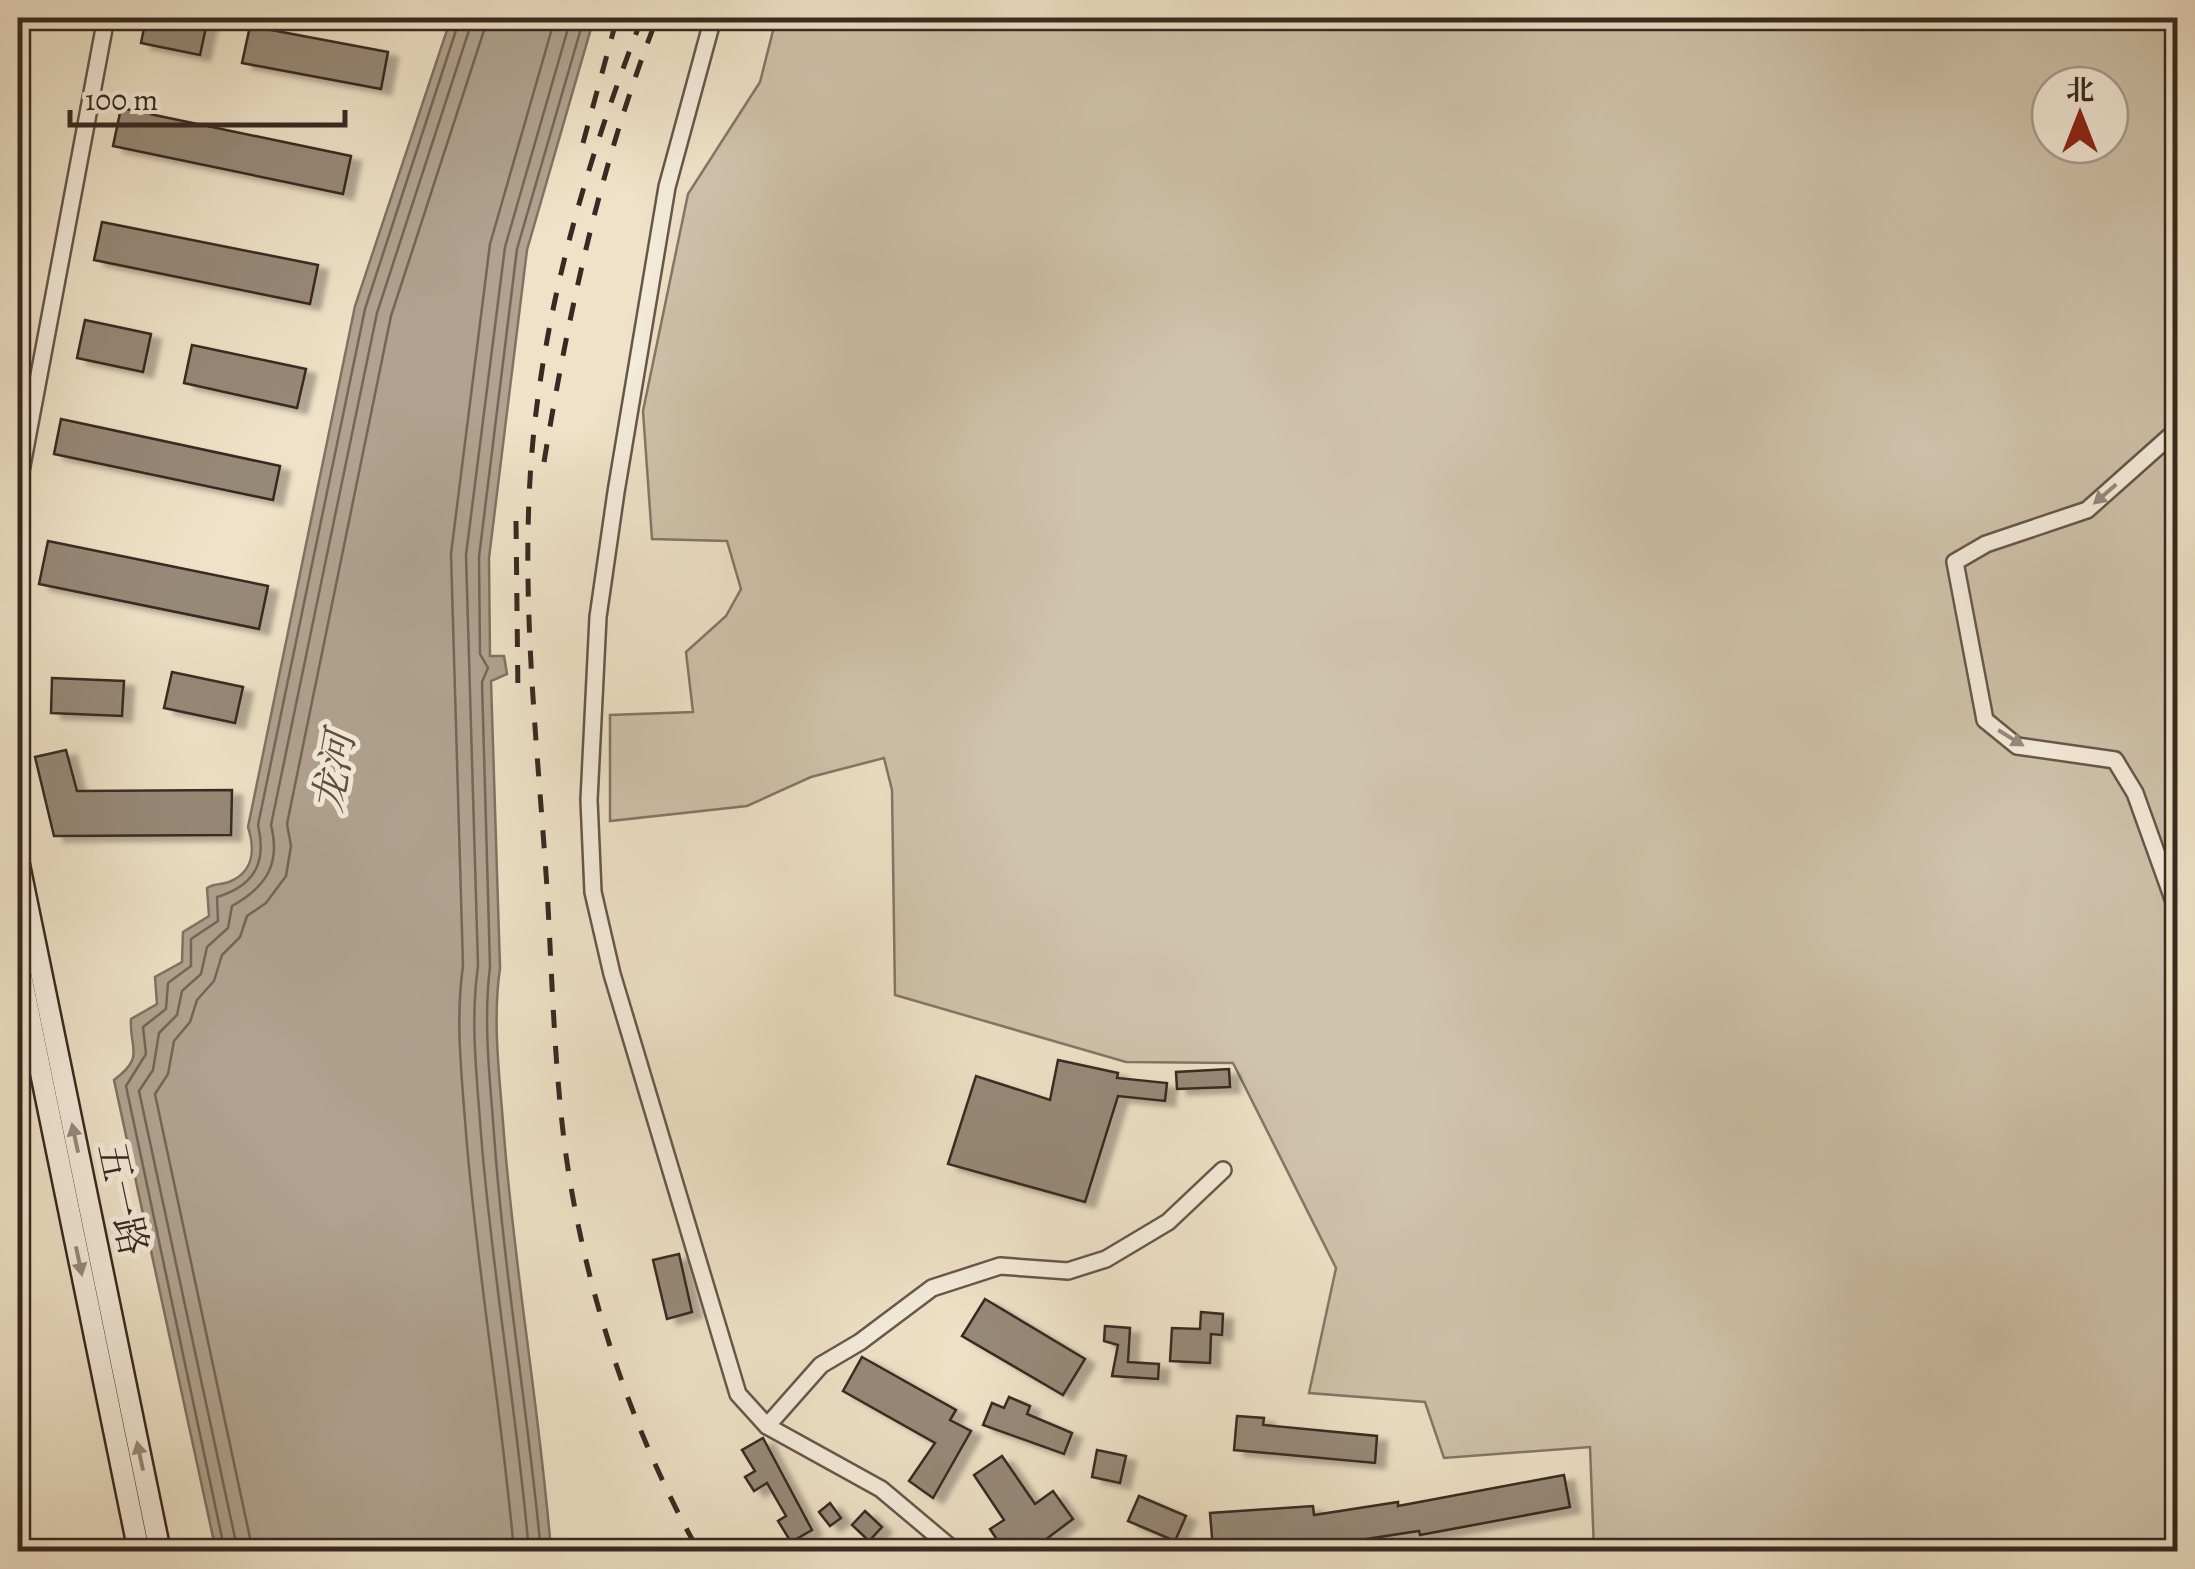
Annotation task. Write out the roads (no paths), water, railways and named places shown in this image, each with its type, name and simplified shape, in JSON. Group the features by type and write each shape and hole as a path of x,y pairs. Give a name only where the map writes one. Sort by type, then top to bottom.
{"main road":[{"name":"五一路","path":"18,860 160,1552"},
{"name":"五一路","path":"18,960 139,1552"}],"street":[{"path":"18,487 106,18"},
{"path":"712,18 667,187 598,617 588,800 594,892 612,974 738,1394 766,1426 881,1489 956,1552"},
{"path":"2178,429 2087,510 2064,522 1986,544 1955,562 1985,720 2017,746 2115,760 2134,793 2178,913"},
{"path":"766,1426 822,1364 860,1342 932,1288 1000,1266 1068,1271 1106,1259 1168,1222 1223,1170"}],"water":[{"name":"龙河","path":"451,18 594,18 527,250 489,558 490,656 504,656 507,674 491,681 500,968 498,1052 509,1187 551,1551 216,1551 114,1080 133,1058 131,1019 157,1004 155,977 182,962 183,932 209,916 207,888 237,878 248,866 252,843 248,827 355,306"}],"railway":[{"path":"583,143 617,18"},
{"path":"642,18 589,169 550,324 534,430 528,602 556,1051 573,1200 598,1305 631,1407 699,1552"},
{"path":"544,462 589,237 619,127 657,18"},
{"path":"516,521 518,696"}]}
